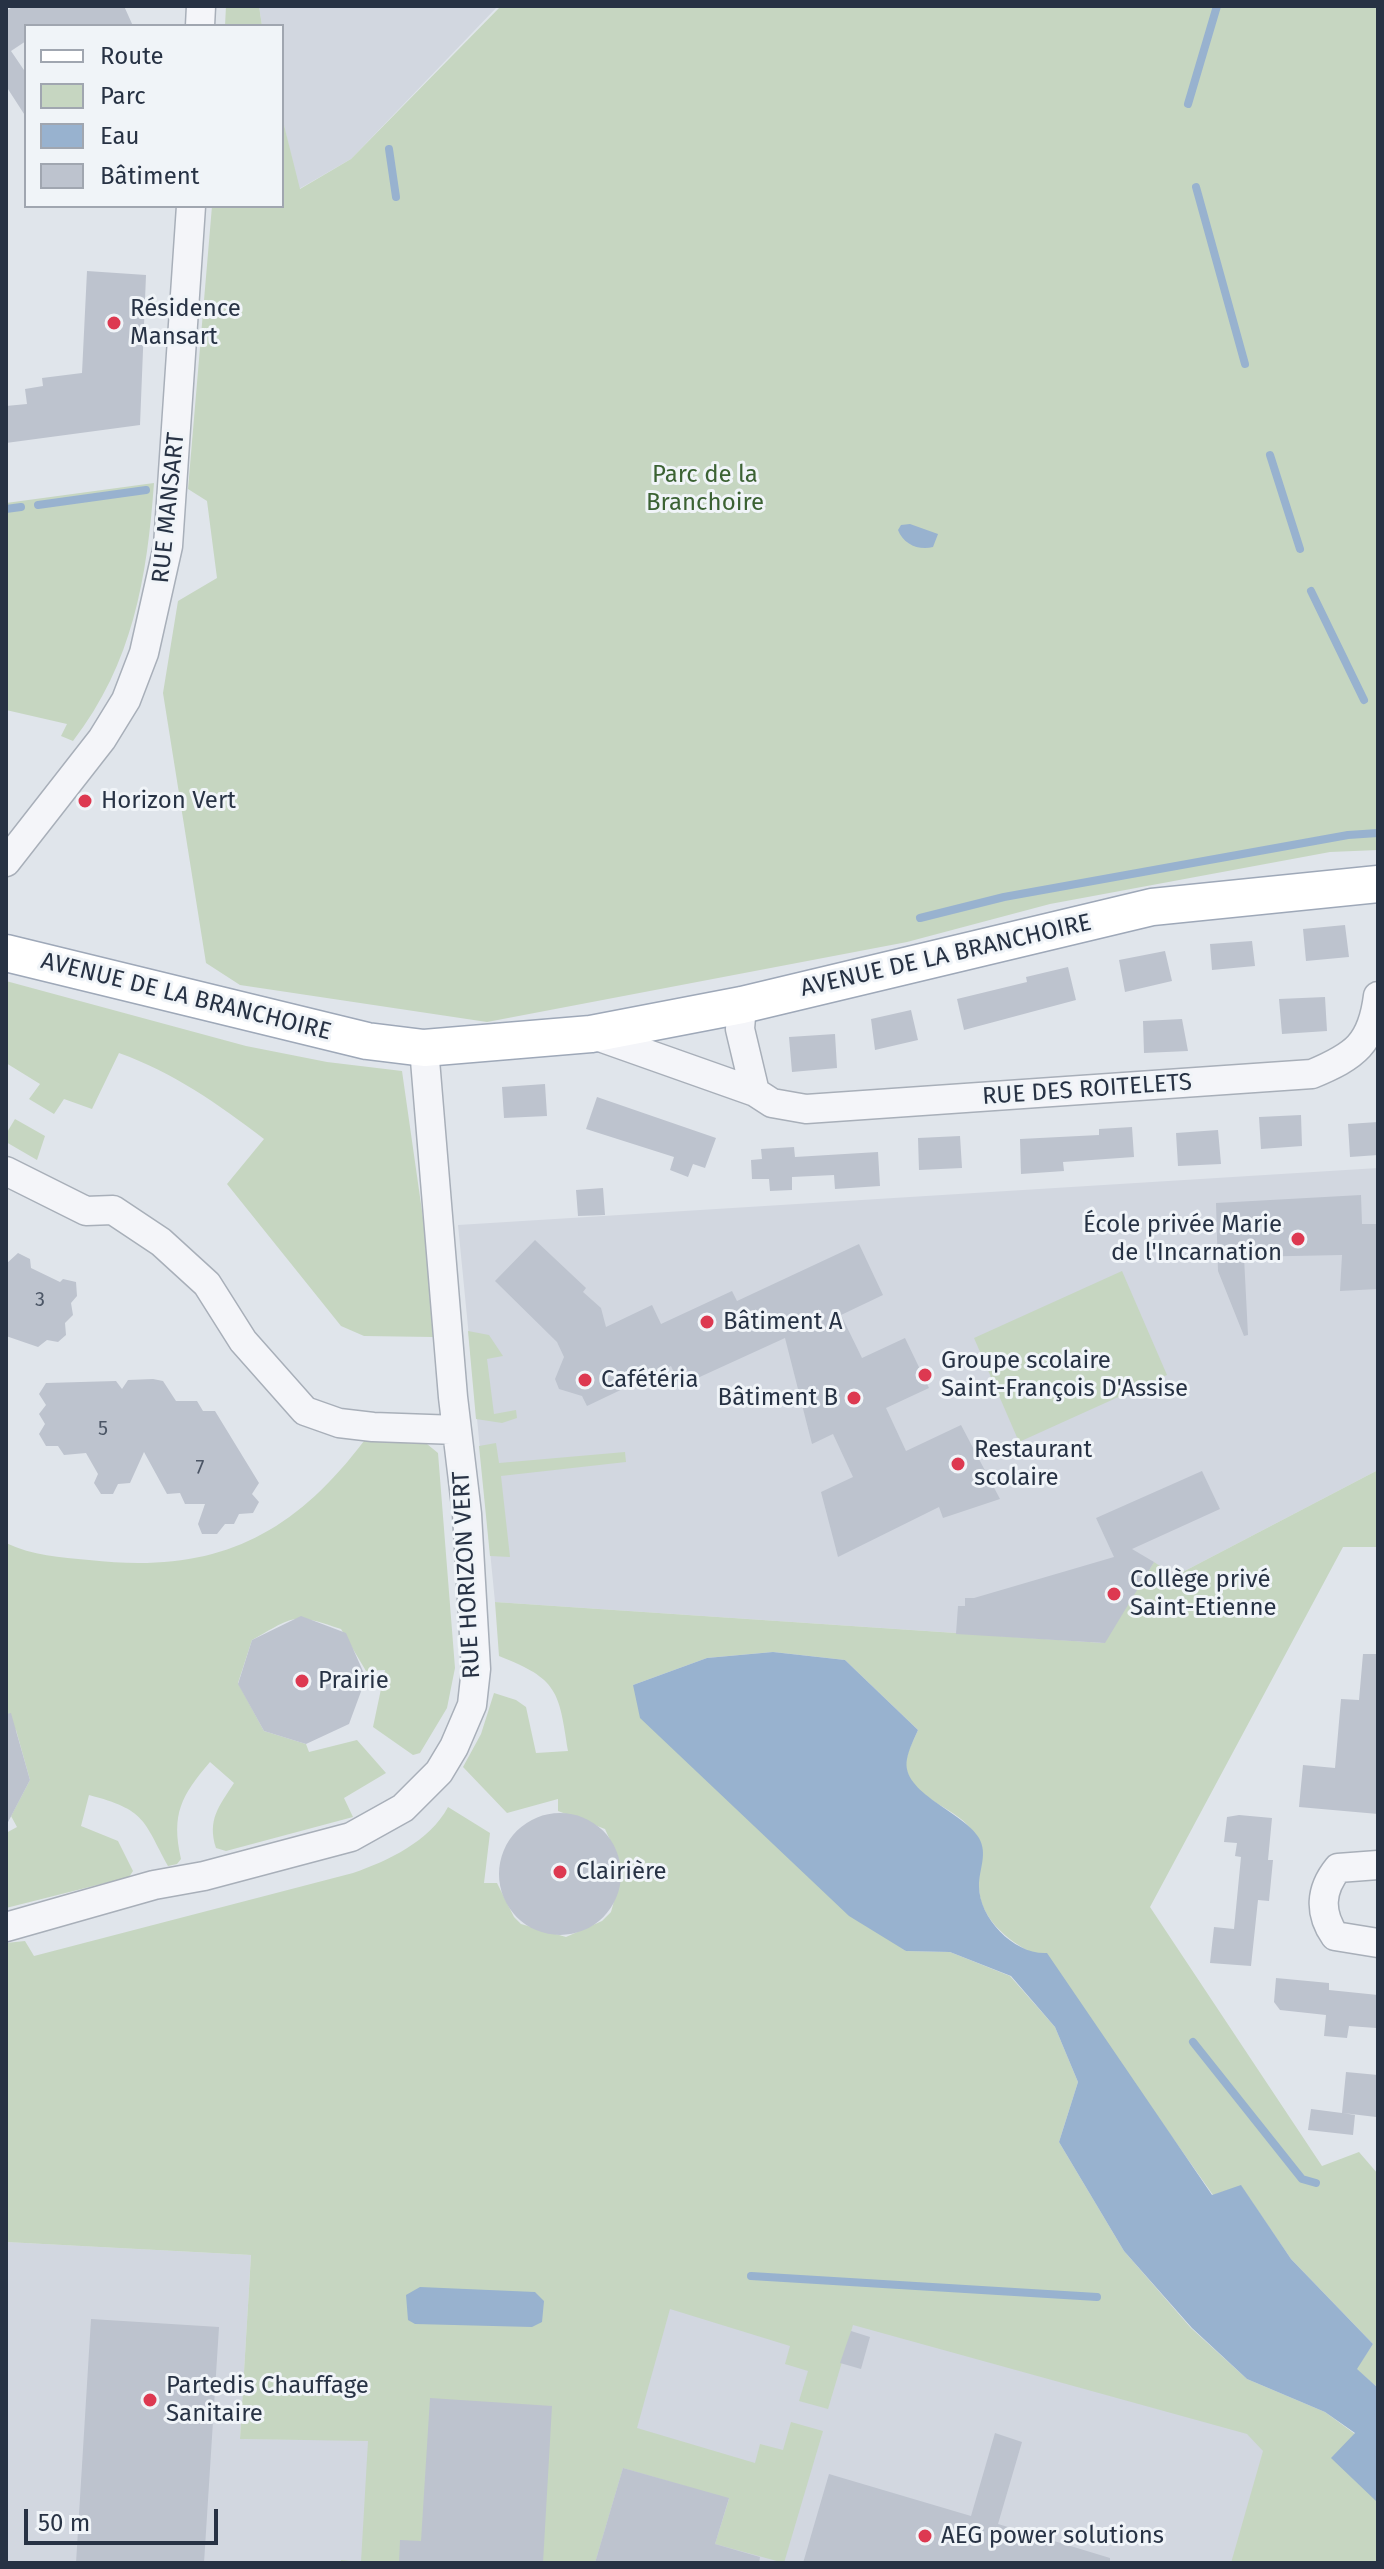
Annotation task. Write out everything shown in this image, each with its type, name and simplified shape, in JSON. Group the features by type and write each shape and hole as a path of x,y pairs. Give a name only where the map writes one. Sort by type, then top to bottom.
{"main road":[{"name":"AVENUE DE LA BRANCHOIRE","path":"6,953 367,1041 424,1048 591,1034 742,1005 1152,907 1378,884"}],"street":[{"name":"RUE MANSART","path":"6,862 102,739 126,700 144,653 160,593 170,532 191,208"},
{"name":"RUE DES ROITELETS","path":"591,1034 755,1092 772,1103 806,1109 1312,1074 1346,1060 1367,1040 1378,996"},
{"path":"742,1005 740,1029 755,1092"},
{"name":"RUE HORIZON VERT","path":"6,1927 154,1885 335,1842 370,1828 403,1808 439,1772 472,1705 476,1669 467,1514 424,1048"},
{"path":"6,1171 86,1211 113,1210 161,1242 207,1284 243,1341 305,1411 339,1423 457,1430"},
{"path":"1378,1865 1338,1868 1327,1882 1323,1899 1325,1921 1335,1936 1378,1943"}],"shaded area":[{"path":"259,6 498,6 351,159 299,189 284,125 284,24 262,24"},
{"name":"Groupe scolaire Saint-François D'Assise","path":"1378,1168 1378,1470 1175,1576 1105,1643 495,1602 458,1225"},
{"path":"6,2242 251,2255 240,2439 375,2440 387,2264 1114,2310 1378,2552 1378,2563 6,2563"}],"green space":[{"path":"226,6 259,6 262,24 225,24"},
{"name":"Parc de la Branchoire","path":"501,6 1378,6 1378,850 1330,852 1050,904 907,942 487,1022 240,985 206,963 163,693 178,601 217,578 207,501 188,489 212,208 284,208 284,125 300,189 351,159"},
{"path":"154,483 147,552 133,618 110,681 93,711 73,741 61,736 67,724 6,710 6,503"},
{"path":"6,981 246,1046 327,1062 402,1071 424,1225 433,1337 364,1336 341,1326 227,1184 264,1139 194,1090 119,1053 92,1109 64,1099 54,1114 29,1099 40,1084 6,1063"},
{"path":"15,1119 45,1136 37,1160 6,1142 6,1134"},
{"path":"1122,1271 1167,1375 1019,1442 974,1338"},
{"path":"468,1331 489,1335 503,1356 487,1359 494,1414 516,1410 517,1418 502,1423 476,1419"},
{"path":"364,1441 427,1444 438,1453 455,1668 447,1708 420,1753 413,1755 373,1727 385,1670 366,1671 341,1629 313,1620 287,1621 252,1640 238,1683 264,1731 306,1744 309,1752 357,1740 386,1773 344,1798 353,1817 226,1851 216,1848 214,1821 219,1806 234,1783 210,1762 181,1806 177,1830 181,1859 177,1864 168,1866 147,1827 132,1812 89,1795 81,1826 118,1841 133,1871 129,1877 6,1908 6,1833 17,1827 11,1816 30,1780 16,1730 6,1724 6,1543 47,1555 133,1563 210,1555 244,1543 276,1526 307,1503 336,1475"},
{"path":"496,1443 499,1463 625,1452 626,1462 501,1476 510,1557 490,1556 479,1446"},
{"path":"1378,1470 1378,1547 1343,1547 1150,1907 1322,2166 1359,2152 1378,2174 1378,2388 1356,2369 1373,2344 1291,2259 1241,2186 1213,2195 1129,2076 1034,1954 996,1927 980,1897 981,1852 978,1840 967,1824 919,1790 907,1771 907,1755 918,1730 845,1660 773,1652 707,1658 633,1685 906,1951 950,1952 1010,1976 1055,2027 1078,2082 1059,2142 1124,2251 1191,2328 1247,2379 1325,2412 1355,2434 1378,2499 1378,2563 1231,2563 1263,2451 1247,2434 853,2325 828,2409 799,2401 808,2371 785,2364 790,2346 670,2309 637,2428 755,2463 760,2444 783,2450 791,2422 823,2431 784,2563 715,2544 729,2499 623,2468 595,2563 341,2563 341,2560 361,2562 368,2441 240,2439 251,2255 6,2242 6,1943 25,1941 34,1956 353,1873 394,1856 419,1840 448,1807 490,1833 484,1883 497,1883 514,1917 521,1924 566,1937 602,1921 611,1912 623,1869 605,1829 558,1811 558,1799 507,1813 463,1767 481,1734 494,1693 516,1700 526,1707 536,1753 568,1751 562,1714 552,1690 533,1672 499,1656 495,1602 1104,1643 1154,1562 1175,1576"}],"water":[{"path":"910,524 938,534 933,547 917,547 904,539 898,530 901,525"},
{"path":"773,1652 845,1660 918,1730 908,1755 907,1771 923,1792 960,1819 979,1838 983,1856 979,1886 985,1911 992,1922 1001,1933 1023,1948 1047,1953 1212,2195 1241,2185 1291,2259 1373,2344 1357,2369 1378,2388 1376,2501 1331,2458 1355,2433 1325,2412 1247,2379 1192,2328 1124,2251 1059,2142 1078,2082 1055,2027 1011,1976 950,1952 906,1951 849,1916 640,1718 633,1685 707,1658"},
{"path":"420,2287 535,2292 544,2301 542,2322 532,2327 415,2324 408,2320 406,2295"}],"building":[{"path":"14,6 124,6 132,24 24,24 24,42 11,51 24,70 24,114 6,86 6,11"},
{"name":"Résidence Mansart","path":"87,271 146,275 140,425 6,443 6,406 27,404 25,389 43,386 42,378 82,373"},
{"path":"1345,925 1349,957 1306,961 1303,929"},
{"path":"1252,941 1255,966 1212,970 1210,944"},
{"path":"1165,951 1172,981 1125,992 1119,960"},
{"path":"1068,967 1076,1000 964,1030 957,999 1027,982 1026,977"},
{"path":"1325,997 1327,1031 1282,1034 1279,999"},
{"path":"911,1010 918,1040 875,1050 871,1019"},
{"path":"1182,1019 1188,1051 1144,1053 1143,1021"},
{"path":"835,1034 837,1068 792,1072 789,1037"},
{"path":"545,1084 547,1116 504,1118 502,1087"},
{"path":"597,1097 716,1138 705,1168 693,1164 688,1177 670,1170 674,1157 586,1129"},
{"path":"1301,1115 1302,1146 1261,1149 1259,1117"},
{"path":"1378,1122 1378,1155 1350,1157 1348,1124"},
{"path":"1132,1127 1134,1157 1063,1162 1064,1171 1021,1174 1020,1139 1099,1135 1099,1129"},
{"path":"1218,1130 1221,1164 1178,1166 1176,1133"},
{"path":"960,1136 962,1168 919,1170 918,1138"},
{"path":"794,1147 795,1157 878,1152 880,1186 835,1189 834,1175 792,1177 792,1190 770,1191 769,1179 752,1179 751,1160 762,1159 761,1149"},
{"path":"603,1188 605,1215 578,1216 576,1190"},
{"name":"École privée Marie de l'Incarnation","path":"1361,1195 1362,1224 1378,1224 1378,1289 1340,1291 1342,1255 1244,1257 1248,1335 1244,1336 1218,1271 1216,1203"},
{"path":"535,1240 586,1288 583,1292 601,1308 606,1327 652,1305 661,1324 732,1291 737,1301 859,1244 883,1295 841,1315 862,1358 905,1338 929,1388 886,1408 906,1451 961,1425 1000,1499 943,1518 939,1507 838,1557 821,1492 853,1477 833,1434 812,1444 785,1338 680,1386 671,1366 587,1406 582,1396 559,1389 555,1379 564,1357 557,1342 495,1281"},
{"path":"18,1253 30,1259 31,1268 60,1282 63,1279 76,1282 77,1296 71,1303 73,1315 65,1323 66,1335 58,1342 47,1340 38,1347 6,1336 6,1264"},
{"path":"128,1380 163,1381 176,1401 197,1401 203,1411 215,1411 259,1483 252,1494 259,1502 253,1513 239,1514 234,1524 225,1524 217,1534 202,1534 198,1524 205,1504 185,1504 180,1493 167,1494 144,1452 130,1483 118,1484 113,1494 101,1494 94,1483 98,1474 86,1453 64,1455 58,1446 46,1446 39,1434 45,1424 39,1414 46,1405 39,1394 46,1383 116,1381 122,1389"},
{"path":"1202,1471 1220,1509 1132,1549 1154,1562 1105,1643 956,1634 958,1606 965,1606 965,1598 1114,1557 1096,1518"},
{"name":"Prairie","path":"301,1616 346,1633 366,1678 349,1724 306,1744 264,1731 238,1684 252,1640"},
{"path":"1363,1654 1378,1654 1378,1814 1299,1807 1303,1765 1335,1768 1341,1699 1359,1700"},
{"path":"11,1713 30,1780 6,1826 6,1714"},
{"name":"Clairière","path":"560,1813 584,1817 603,1831 617,1850 621,1874 617,1898 603,1917 584,1931 560,1935 536,1931 517,1917 503,1898 499,1874 503,1850 517,1831 536,1817"},
{"path":"1227,1817 1272,1818 1268,1860 1273,1860 1269,1901 1258,1900 1251,1966 1210,1963 1214,1927 1234,1929 1241,1857 1235,1856 1237,1843 1224,1842"},
{"path":"1276,1978 1329,1983 1329,1990 1378,1995 1376,2028 1349,2026 1347,2038 1324,2036 1326,2015 1280,2010 1274,2002"},
{"path":"1346,2072 1378,2075 1376,2117 1343,2113 1355,2115 1353,2135 1308,2130 1311,2109 1342,2113"},
{"name":"Partedis Chauffage Sanitaire","path":"91,2319 219,2327 204,2563 76,2563"},
{"path":"851,2331 870,2337 861,2369 840,2363"},
{"path":"430,2398 552,2406 543,2563 399,2563 400,2540 421,2541"},
{"name":"AEG power solutions","path":"995,2433 1022,2442 998,2524 1110,2558 1110,2563 803,2563 829,2474 971,2516"},
{"path":"623,2468 729,2498 715,2544 760,2557 759,2563 595,2563"}],"waterway":[{"path":"1188,104 1217,6"},
{"path":"389,149 396,197"},
{"path":"1196,187 1245,364"},
{"path":"1270,455 1300,549"},
{"path":"38,505 146,490"},
{"path":"6,509 21,507"},
{"path":"1311,591 1364,700"},
{"path":"920,918 1004,897 1348,835 1378,833"},
{"path":"1193,2042 1302,2179 1316,2183"},
{"path":"751,2276 1097,2297"}],"place":[{"name":"Résidence Mansart","path":"114,323"},
{"name":"Horizon Vert","path":"85,801"},
{"name":"École privée Marie de l'Incarnation","path":"1298,1239"},
{"name":"Bâtiment A","path":"707,1322"},
{"name":"Groupe scolaire Saint-François D'Assise","path":"925,1375"},
{"name":"Cafétéria","path":"585,1380"},
{"name":"Bâtiment B","path":"854,1398"},
{"name":"Restaurant scolaire","path":"958,1464"},
{"name":"Collège privé Saint-Etienne","path":"1114,1594"},
{"name":"Prairie","path":"302,1681"},
{"name":"Clairière","path":"560,1872"},
{"name":"Partedis Chauffage Sanitaire","path":"150,2400"},
{"name":"AEG power solutions","path":"925,2536"}]}
